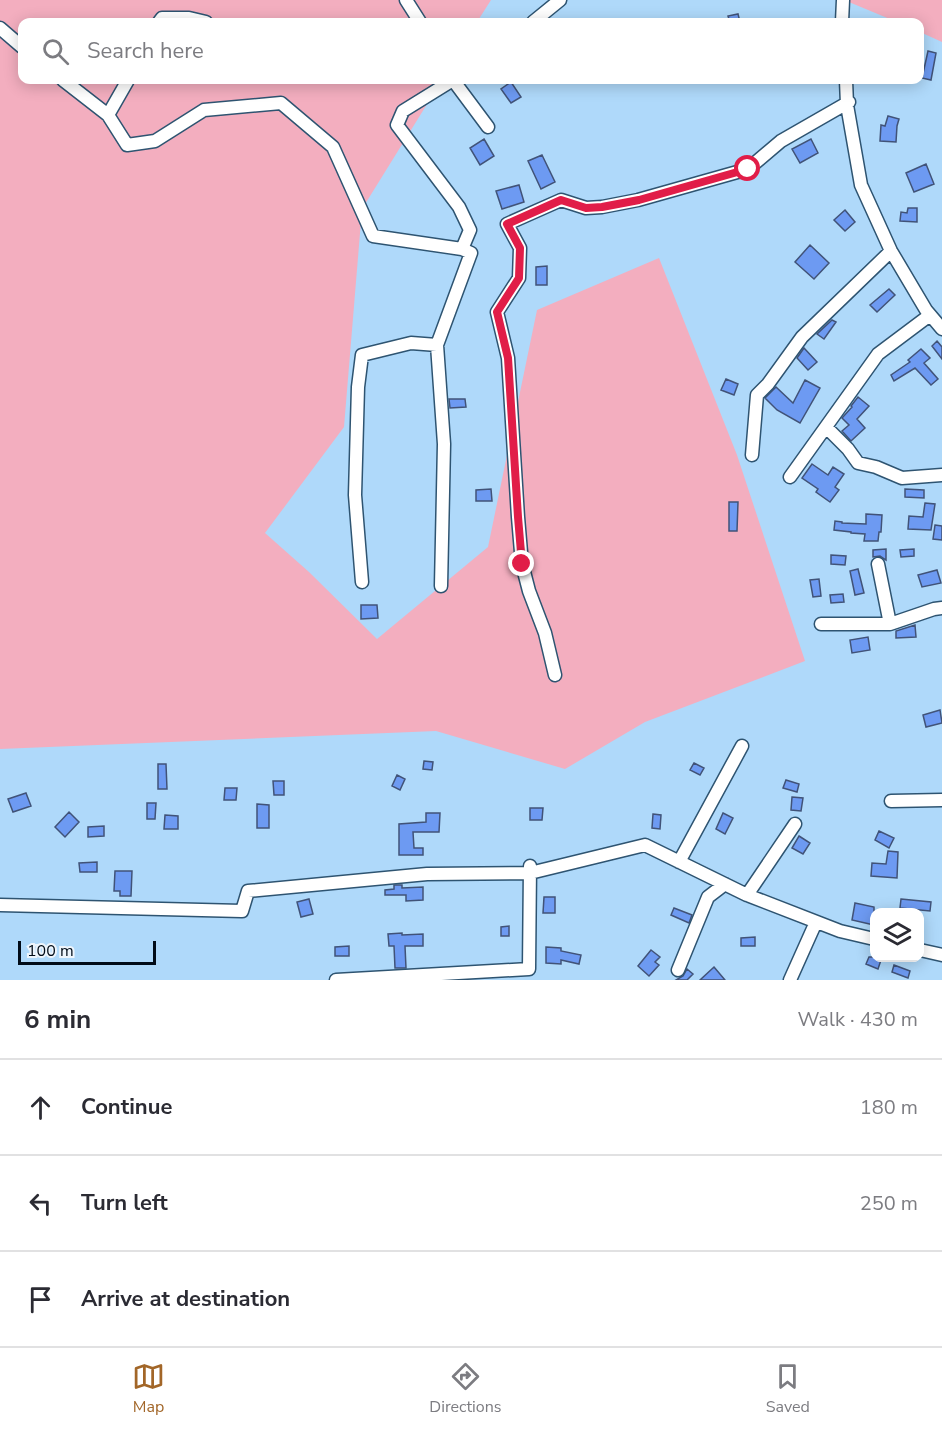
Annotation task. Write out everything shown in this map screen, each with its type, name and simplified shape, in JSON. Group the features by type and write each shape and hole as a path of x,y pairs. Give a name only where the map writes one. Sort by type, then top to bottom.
{"street":[{"path":"406,0 417,18"},
{"path":"538,18 560,0"},
{"path":"842,18 843,0"},
{"path":"162,18 189,18"},
{"path":"0,28 18,44"},
{"path":"68,84 108,115 127,146 155,141 204,111 281,103 333,147 373,236 462,249 471,254 437,345 444,444 441,586"},
{"path":"108,115 126,84"},
{"path":"447,84 403,111 397,125 459,207 470,230 462,249"},
{"path":"456,84 488,127"},
{"path":"846,84 861,184 891,251 930,315 942,329"},
{"path":"555,675 522,564 508,358 497,312 519,278 520,248 507,224 561,200 586,208 602,207 639,200 748,169 782,141 848,103"},
{"path":"752,455 758,395 802,337 891,251"},
{"path":"790,477 878,354 930,315"},
{"path":"362,582 355,495 358,387 362,355 411,343 437,345"},
{"path":"826,427 848,449 858,463 876,467 902,478 942,475"},
{"path":"878,564 890,624"},
{"path":"821,624 890,624 942,608"},
{"path":"679,862 742,746"},
{"path":"891,801 942,800"},
{"path":"747,895 795,824"},
{"path":"0,905 242,911 248,891 428,874 530,869 645,846 747,895 840,931 870,938"},
{"path":"336,980 529,969 530,869"},
{"path":"678,970 708,897 725,884"},
{"path":"790,980 816,922"},
{"path":"924,951 942,955"}],"shaded area":[{"path":"0,0 491,0 480,18 18,18 18,84 440,84 362,209 344,427 265,533 309,572 377,639 488,547 537,310 659,258 737,455 805,661 645,722 565,769 436,731 0,749"},
{"path":"844,0 942,0 942,42 924,34 924,18 887,18"}],"building":[{"path":"738,14 739,18 729,18 728,16"},
{"path":"928,51 936,53 931,80 924,78"},
{"path":"512,84 521,97 511,103 501,89"},
{"path":"888,116 899,119 896,142 880,141 881,125 885,126"},
{"path":"484,139 494,156 480,165 470,148"},
{"path":"811,139 818,153 800,163 792,149"},
{"path":"542,155 555,182 541,189 528,161"},
{"path":"926,164 934,184 914,192 906,173"},
{"path":"519,185 524,202 502,209 496,191"},
{"path":"908,208 917,208 917,222 900,221 901,212 907,213"},
{"path":"845,210 855,222 845,231 834,220"},
{"path":"810,245 829,263 814,279 795,262"},
{"path":"547,266 547,285 536,285 536,267"},
{"path":"889,289 895,295 877,312 870,305"},
{"path":"832,320 836,322 824,339 817,334"},
{"path":"937,341 942,347 942,359 932,346"},
{"path":"804,348 817,362 808,370 797,358"},
{"path":"921,349 930,358 924,363 938,379 931,385 915,368 894,381 891,375 910,362 908,360"},
{"path":"726,379 738,384 734,395 721,390"},
{"path":"805,380 820,388 800,423 777,410 765,398 776,387 793,403"},
{"path":"858,397 869,406 857,419 865,428 851,441 842,431 849,425 842,418"},
{"path":"449,399 465,399 466,407 450,408"},
{"path":"812,464 828,475 833,467 844,474 835,487 839,490 830,502 816,492 818,489 802,478"},
{"path":"491,489 492,501 476,501 476,490"},
{"path":"905,489 924,490 924,498 905,497"},
{"path":"729,502 738,502 737,531 729,531"},
{"path":"925,503 935,504 931,530 908,529 909,516 923,517"},
{"path":"866,514 882,515 878,541 864,541 865,534 834,530 835,521 866,524"},
{"path":"935,525 942,526 942,540 933,539"},
{"path":"886,549 886,560 880,556 873,557 873,550"},
{"path":"914,549 914,556 901,557 900,550"},
{"path":"831,555 846,556 845,565 831,564"},
{"path":"858,569 864,593 855,595 850,571"},
{"path":"937,570 941,583 922,587 918,575"},
{"path":"819,579 821,596 813,597 810,580"},
{"path":"843,594 844,602 831,603 830,595"},
{"path":"361,605 377,605 378,618 361,619"},
{"path":"915,625 916,637 896,638 896,631"},
{"path":"868,637 870,650 852,653 850,640"},
{"path":"940,710 942,723 926,727 923,715"},
{"path":"424,761 433,762 432,770 423,769"},
{"path":"694,763 704,768 700,775 690,770"},
{"path":"158,764 166,764 167,789 158,789"},
{"path":"397,775 405,779 400,790 392,786"},
{"path":"786,780 799,784 797,792 783,788"},
{"path":"273,781 284,781 284,795 274,795"},
{"path":"225,788 237,788 236,800 224,800"},
{"path":"26,793 31,806 13,812 8,799"},
{"path":"792,797 803,798 801,811 791,810"},
{"path":"147,803 156,803 155,819 147,819"},
{"path":"257,804 269,805 269,828 257,828"},
{"path":"530,808 543,808 542,820 530,820"},
{"path":"69,812 79,822 65,837 55,827"},
{"path":"426,813 440,813 439,832 413,832 414,848 423,848 423,855 399,855 399,824 426,822"},
{"path":"723,813 733,818 725,834 716,829"},
{"path":"653,814 661,815 660,829 652,828"},
{"path":"165,815 178,816 178,829 164,829"},
{"path":"104,826 104,836 88,837 88,827"},
{"path":"879,831 894,838 889,848 875,840"},
{"path":"799,836 810,843 803,854 792,848"},
{"path":"888,851 898,852 897,878 871,876 872,863 886,864"},
{"path":"97,862 97,872 80,872 79,863"},
{"path":"115,871 132,871 131,896 120,896 120,891 114,891"},
{"path":"394,885 402,885 402,888 423,887 423,900 406,901 406,895 385,895 385,890 394,889"},
{"path":"544,897 555,897 555,913 543,913"},
{"path":"309,899 313,914 301,917 297,902"},
{"path":"901,899 931,902 930,911 924,910 924,908 900,908"},
{"path":"855,903 874,907 870,908 870,924 852,920"},
{"path":"674,908 692,915 689,923 671,915"},
{"path":"509,926 509,936 501,936 501,927"},
{"path":"402,933 402,935 423,934 423,946 405,946 406,968 395,968 394,946 389,946 388,934"},
{"path":"755,937 755,946 741,946 741,938"},
{"path":"349,946 349,956 335,956 335,947"},
{"path":"546,947 561,948 561,951 581,955 579,964 561,960 561,964 546,963"},
{"path":"651,950 660,957 655,962 659,965 649,976 638,966"},
{"path":"869,957 870,962 880,962 878,969 866,964"},
{"path":"894,965 910,971 908,978 892,972"},
{"path":"714,967 725,980 700,980"},
{"path":"687,969 693,974 687,980 676,980 683,976"}],"route":[{"path":"522,564 508,358 497,312 519,278 520,248 507,224 561,200 586,208 602,207 639,200 748,169"}]}
